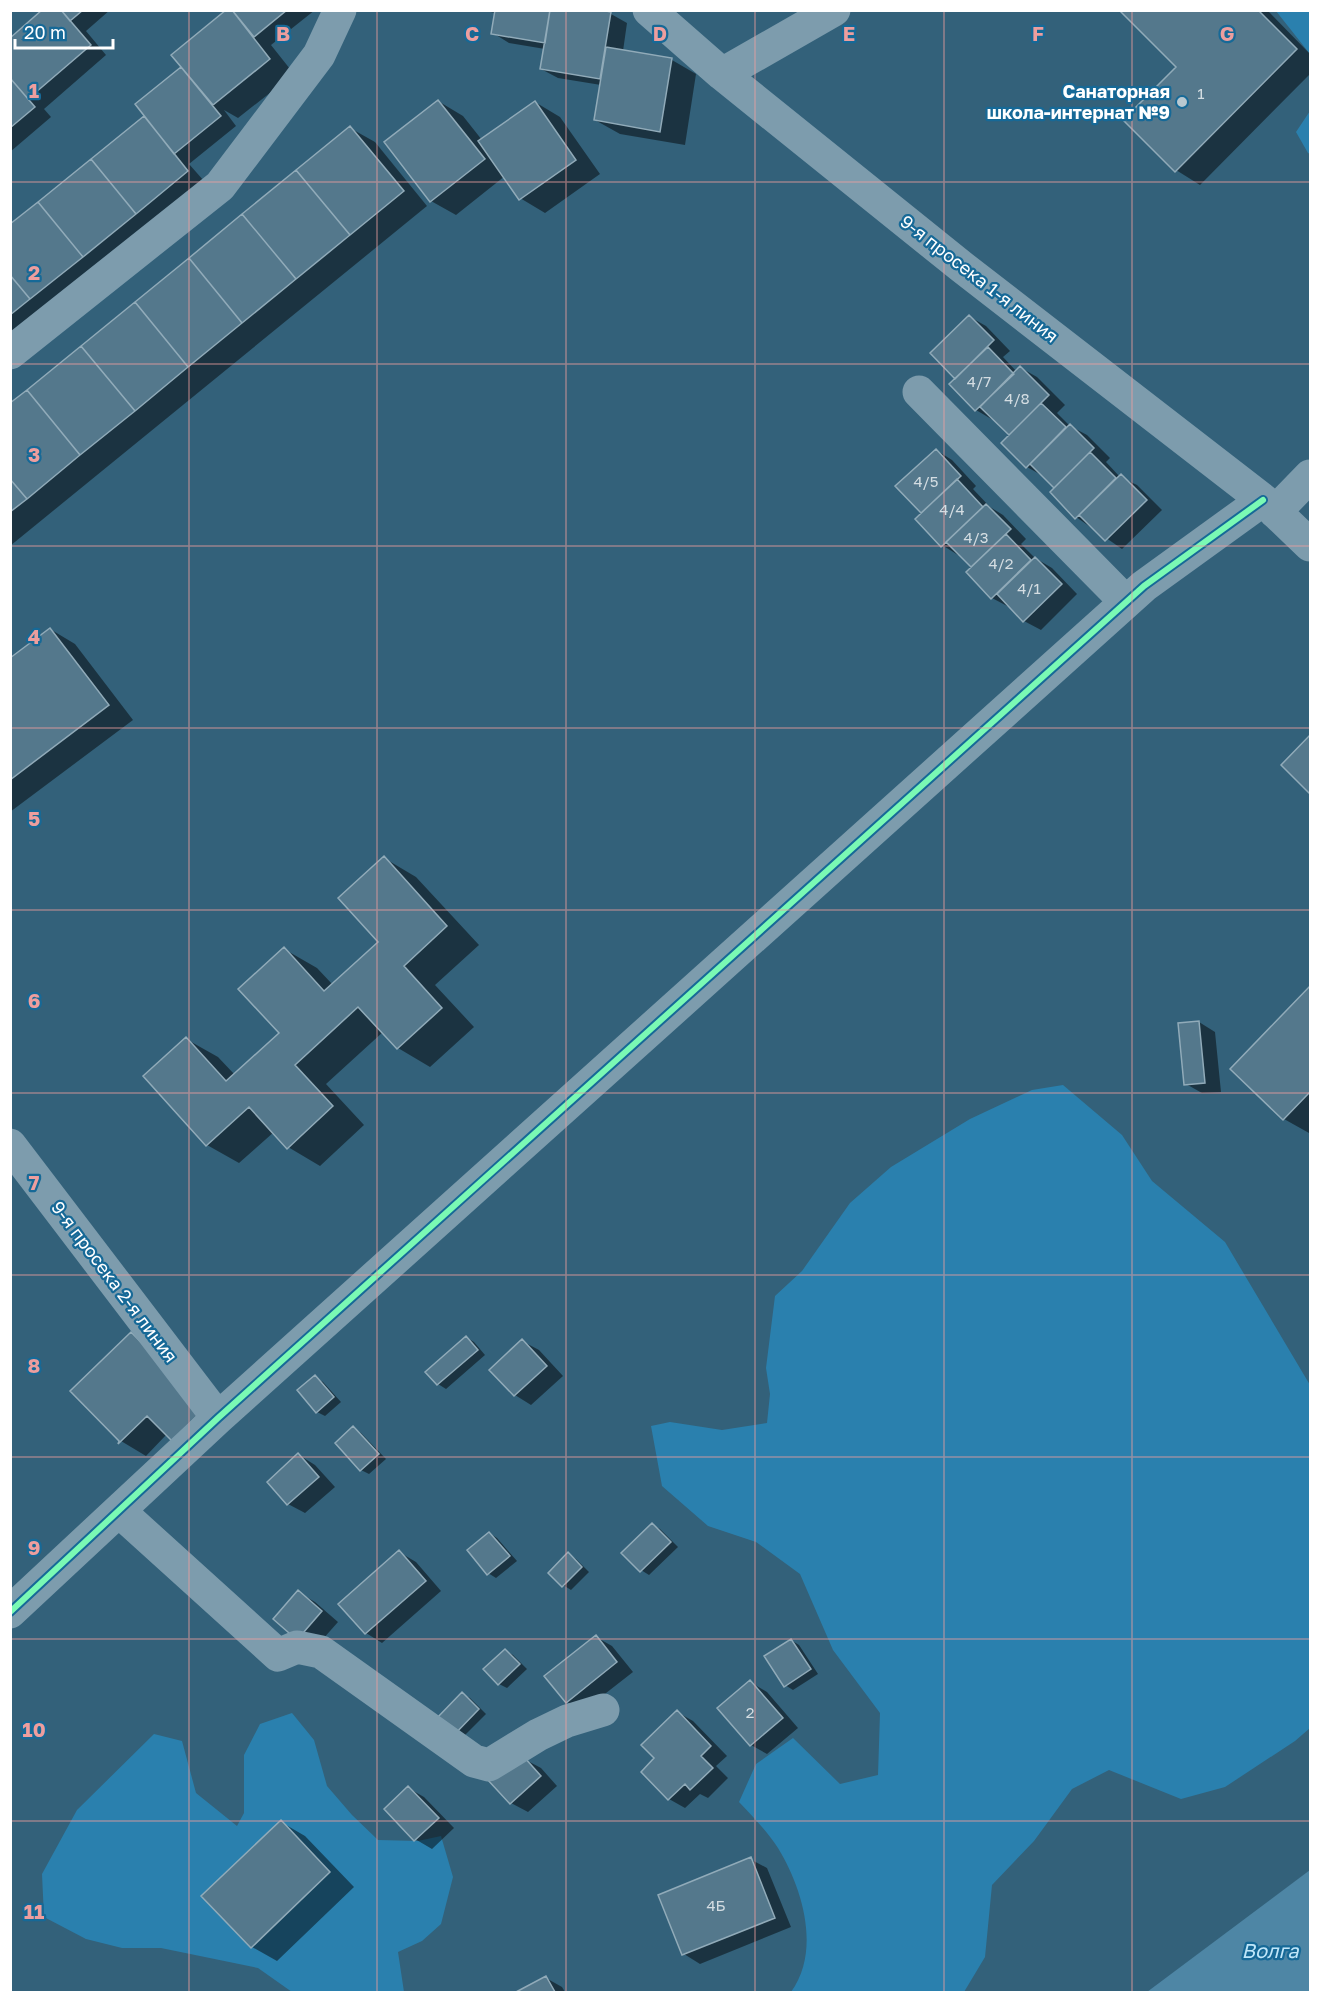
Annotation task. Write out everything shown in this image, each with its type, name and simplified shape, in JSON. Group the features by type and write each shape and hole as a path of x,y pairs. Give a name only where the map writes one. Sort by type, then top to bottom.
{"street":[{"path":"10,353 220,186 319,56 340,10"},
{"name":"9-я просека 1-я линия","path":"649,10 722,74 962,267 1269,506 1311,545"},
{"path":"722,74 834,10"},
{"path":"919,392 1126,602"},
{"path":"10,1612 218,1418 1144,586 1269,506 1311,476"},
{"name":"9-я просека 2-я линия","path":"10,1145 218,1418"},
{"path":"119,1511 278,1655 297,1647 321,1652 474,1761 489,1765 567,1720 603,1710"}],"shaded area":[{"path":"1276,11 1310,11 1310,54"},
{"path":"1310,111 1310,154 1296,132"},
{"path":"1063,1085 1122,1135 1152,1181 1225,1242 1310,1385 1310,1728 1295,1741 1225,1787 1181,1799 1109,1770 1072,1789 1034,1841 992,1885 985,1957 964,1992 791,1992 800,1976 805,1958 807,1939 801,1901 795,1882 778,1848 739,1802 756,1764 793,1738 840,1784 878,1775 880,1713 833,1650 800,1574 756,1542 708,1526 662,1486 651,1426 670,1422 722,1430 767,1423 770,1394 766,1368 775,1296 802,1271 850,1203 891,1167 970,1119 1032,1090"},
{"path":"292,1713 314,1740 327,1786 378,1840 418,1841 441,1836 453,1877 441,1924 422,1941 398,1952 404,1992 292,1992 258,1968 161,1948 122,1948 86,1939 44,1917 42,1874 77,1810 154,1734 182,1741 196,1793 237,1826 244,1813 244,1755 260,1724"}],"water":[{"name":"Волга","path":"1310,1870 1310,1992 1147,1992"}],"building":[{"path":"42,10 61,10 91,45 28,99 10,78 10,38"},
{"path":"61,10 83,10 70,21"},
{"path":"226,10 232,10 270,59 213,105 171,55"},
{"path":"232,10 287,10 254,37"},
{"path":"495,10 550,10 545,43 491,34"},
{"path":"550,10 611,12 600,79 540,69"},
{"path":"1119,10 1258,10 1297,49 1175,172 1123,120 1176,67"},
{"path":"606,47 672,58 660,132 594,120"},
{"path":"181,67 221,116 174,154 135,104"},
{"path":"10,78 35,107 10,128"},
{"path":"438,100 485,159 430,202 384,142"},
{"path":"535,101 576,160 519,200 478,141"},
{"path":"144,116 188,171 136,214 91,159"},
{"path":"350,126 404,191 350,235 296,170"},
{"path":"91,159 136,214 83,257 38,202"},
{"path":"296,170 350,235 296,279 242,214"},
{"path":"38,202 83,257 30,299 10,275 10,224"},
{"path":"242,214 296,279 242,323 189,258"},
{"path":"189,258 242,323 188,367 135,302"},
{"path":"10,275 30,299 10,315"},
{"path":"135,302 188,367 135,411 81,346"},
{"path":"969,315 994,340 955,379 930,353"},
{"path":"81,346 135,411 80,455 27,390"},
{"path":"988,347 1014,374 975,411 949,384"},
{"path":"1020,366 1049,395 1009,435 980,407"},
{"path":"27,390 80,455 27,499 10,479 10,403"},
{"path":"1041,403 1066,427 1026,468 1001,443"},
{"path":"1070,424 1094,448 1054,488 1030,464"},
{"path":"936,449 961,476 921,513 895,486"},
{"path":"1090,452 1116,478 1075,519 1050,492"},
{"path":"1121,474 1147,500 1105,541 1079,515"},
{"path":"10,479 27,499 10,512"},
{"path":"957,479 983,507 941,547 915,519"},
{"path":"986,504 1011,529 971,567 946,542"},
{"path":"1006,534 1031,560 991,599 966,572"},
{"path":"1035,557 1062,584 1023,622 997,594"},
{"path":"50,628 109,705 10,780 10,658"},
{"path":"1310,735 1310,794 1281,765"},
{"path":"384,856 447,926 404,966 442,1008 397,1049 358,1007 295,1065 333,1106 287,1149 249,1107 206,1146 143,1076 186,1037 226,1081 279,1033 238,989 284,947 324,991 378,942 338,898"},
{"path":"1310,986 1310,1092 1283,1120 1230,1069"},
{"path":"1199,1021 1205,1083 1184,1085 1178,1023"},
{"path":"131,1332 205,1408 172,1441 147,1416 118,1444 119,1441 70,1391"},
{"path":"466,1336 478,1350 437,1385 425,1372"},
{"path":"522,1339 547,1366 514,1396 489,1370"},
{"path":"315,1375 334,1397 316,1413 297,1390"},
{"path":"353,1426 379,1454 360,1471 335,1443"},
{"path":"298,1453 319,1477 287,1505 267,1482"},
{"path":"652,1523 671,1542 640,1572 621,1553"},
{"path":"489,1532 510,1556 487,1575 467,1550"},
{"path":"399,1550 426,1581 365,1634 338,1604"},
{"path":"568,1552 582,1567 562,1587 548,1573"},
{"path":"298,1590 322,1611 297,1640 273,1619"},
{"path":"596,1635 617,1662 566,1703 544,1676"},
{"path":"791,1639 811,1669 784,1687 764,1656"},
{"path":"505,1649 520,1664 498,1685 483,1669"},
{"path":"750,1680 783,1718 750,1746 717,1708"},
{"path":"462,1692 479,1709 453,1736 436,1719"},
{"path":"677,1710 711,1746 701,1756 713,1768 690,1790 685,1784 668,1800 641,1772 654,1758 641,1745"},
{"path":"524,1757 541,1776 510,1804 486,1778"},
{"path":"408,1786 439,1818 414,1841 384,1809"},
{"path":"281,1820 330,1872 251,1948 201,1896"},
{"path":"751,1857 775,1918 682,1955 658,1895"},
{"path":"546,1976 555,1992 516,1992"}],"cycle path":[{"path":"10,1612 218,1418 1144,586 1263,500"}],"place":[{"name":"Санаторная школа-интернат №9","path":"1182,102"}]}
